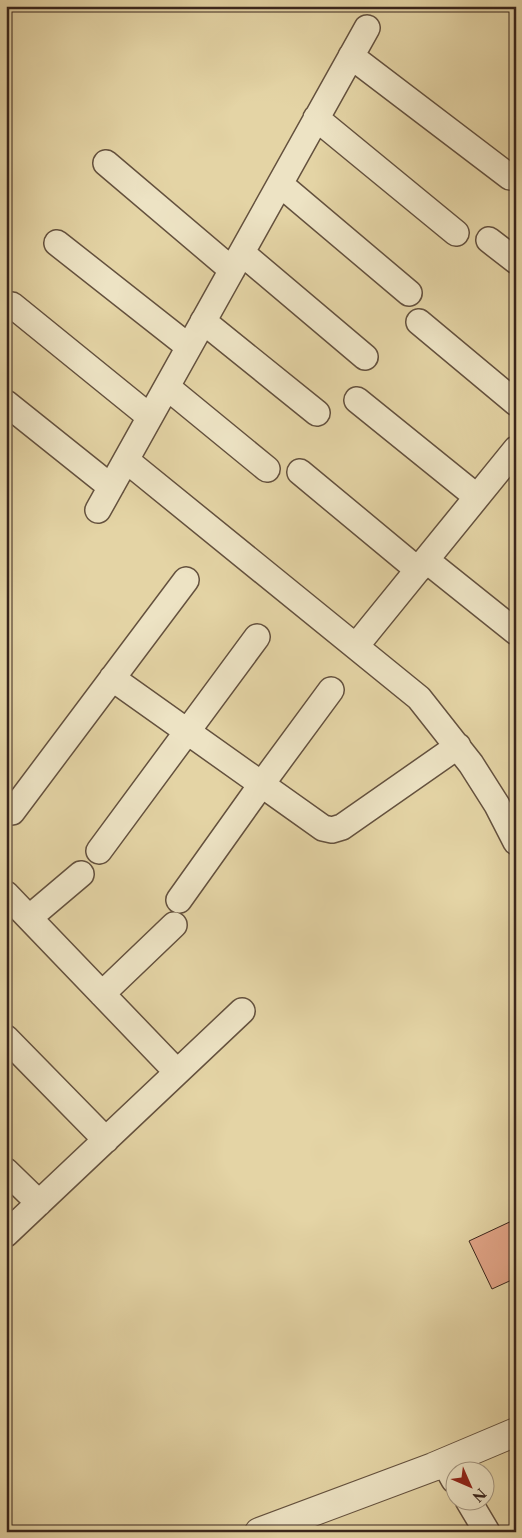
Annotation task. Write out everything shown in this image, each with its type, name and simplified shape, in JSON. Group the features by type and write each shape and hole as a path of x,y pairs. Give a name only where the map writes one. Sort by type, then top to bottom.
{"street":[{"path":"98,510 366,28"},
{"path":"351,56 510,177"},
{"path":"316,118 456,233"},
{"path":"106,163 365,357"},
{"path":"280,184 409,294"},
{"path":"489,240 516,261"},
{"path":"58,243 189,348"},
{"path":"12,305 150,417"},
{"path":"203,321 317,413"},
{"path":"419,322 516,403"},
{"path":"167,387 266,469"},
{"path":"357,400 477,497"},
{"path":"6,403 111,487"},
{"path":"356,646 516,449"},
{"path":"126,460 420,698 464,755 497,805 516,842"},
{"path":"300,472 422,565 516,632"},
{"path":"12,812 186,580"},
{"path":"99,851 258,636"},
{"path":"112,678 315,823 332,830 342,827 464,755"},
{"path":"179,900 261,784 331,690"},
{"path":"30,918 81,874"},
{"path":"6,894 177,1072"},
{"path":"102,994 174,924"},
{"path":"6,1234 242,1011"},
{"path":"6,1038 106,1140"},
{"path":"6,1171 39,1203"},
{"path":"468,1460 516,1432"},
{"path":"259,1532 444,1473"},
{"path":"474,1510 487,1532"}],"building":[{"path":"516,1219 516,1278 492,1289 469,1241"}]}
